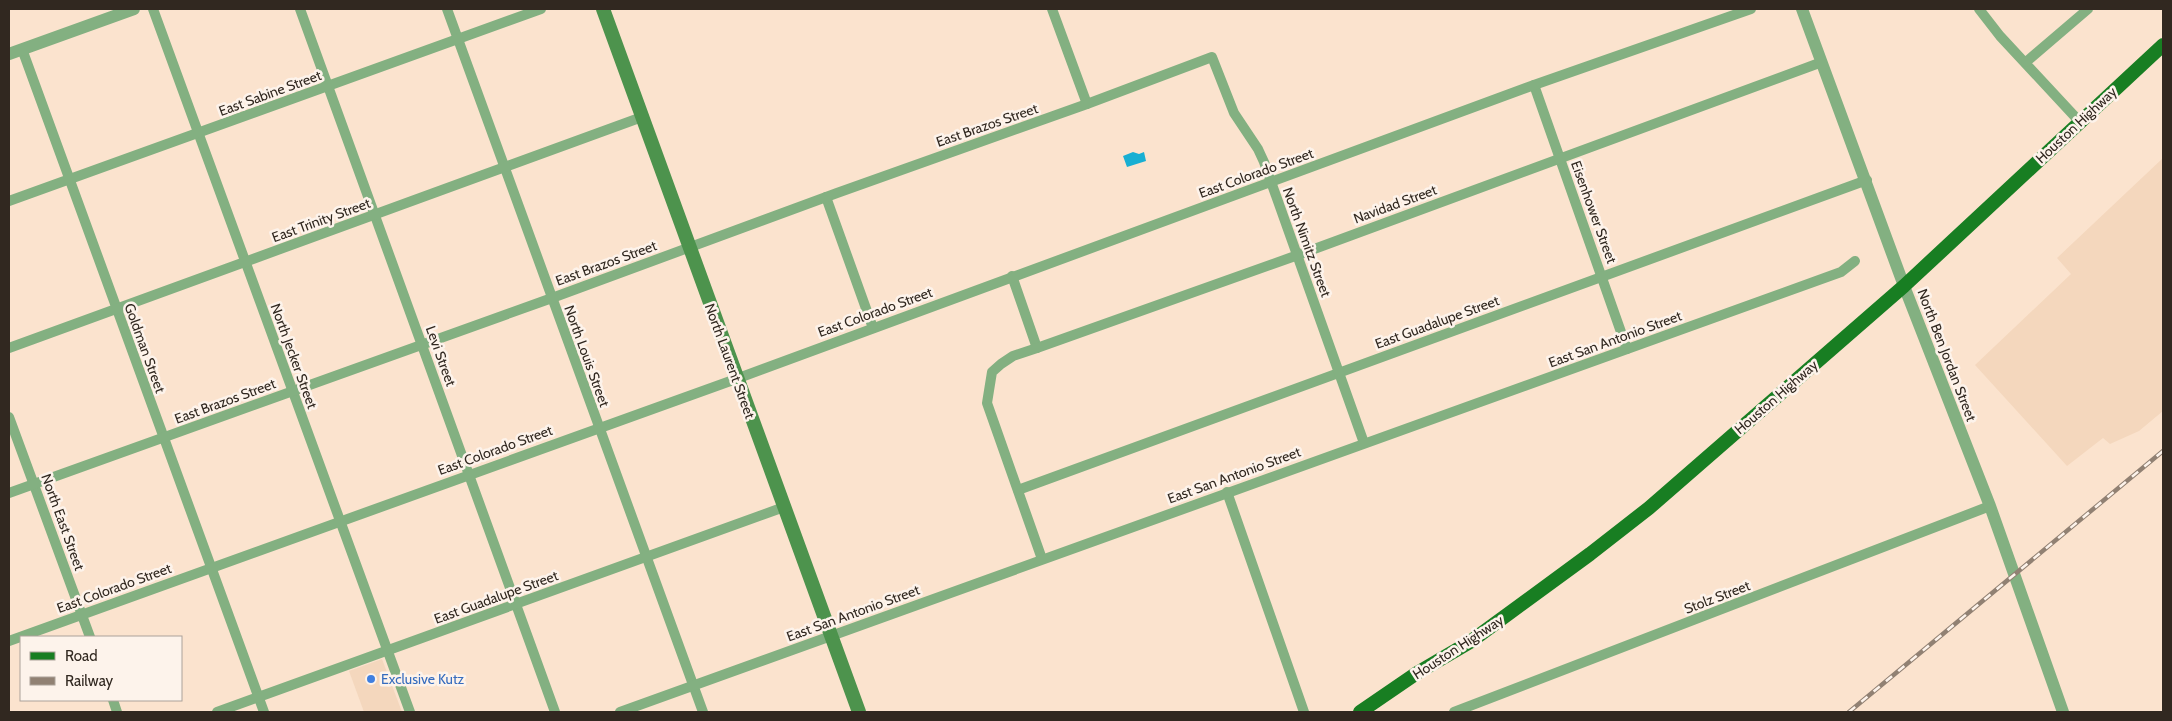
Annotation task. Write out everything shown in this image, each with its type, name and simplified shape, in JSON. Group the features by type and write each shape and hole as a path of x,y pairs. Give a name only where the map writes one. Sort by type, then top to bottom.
{"main road":[{"name":"North Laurent Street","path":"603,9 736,379 833,636 859,712"},
{"name":"Houston Highway","path":"1360,712 1470,642 1649,508 1904,286 2163,45"}],"street":[{"path":"9,54 116,12 134,9"},
{"name":"North Jecker Street","path":"152,9 339,523 410,712"},
{"name":"Levi Street","path":"300,9 374,216 518,604 555,712"},
{"name":"North Louis Street","path":"447,9 598,427 704,712"},
{"name":"East Sabine Street","path":"9,201 541,9"},
{"path":"1052,9 1087,104"},
{"name":"East Colorado Street","path":"23,636 211,567 339,523 469,473 736,379 1012,276 1534,86 1751,9"},
{"name":"North Ben Jordan Street","path":"1802,9 1904,286 1990,506 2063,712"},
{"path":"1979,9 2000,36 2080,121"},
{"path":"2026,62 2088,9"},
{"name":"Goldman Street","path":"22,49 264,712"},
{"name":"East Brazos Street","path":"9,493 552,298 1212,57"},
{"name":"North Nimitz Street","path":"1212,57 1234,112 1258,149 1298,255 1364,443"},
{"name":"Navidad Street","path":"1018,490 987,403 992,372 1001,364 1037,348 1298,255 1822,62"},
{"name":"Eisenhower Street","path":"1534,86 1603,276 1627,349"},
{"name":"East Trinity Street","path":"9,348 642,117"},
{"name":"East Guadalupe Street","path":"1018,490 1866,180"},
{"path":"826,197 874,328"},
{"name":"East San Antonio Street","path":"620,712 1841,272 1855,260"},
{"path":"1012,276 1037,348"},
{"name":"North East Street","path":"9,417 90,636"},
{"path":"1018,490 1042,559"},
{"path":"1227,492 1304,712"},
{"name":"Stolz Street","path":"1454,712 1990,506"},
{"name":"East Guadalupe Street","path":"217,712 784,507"}],"shaded area":[{"path":"2163,158 2163,411 2139,431 2110,444 2103,438 2067,466 1975,365 2071,274 2057,258"},
{"path":"382,659 402,712 364,712 349,671"}],"water":[{"path":"1133,152 1139,154 1144,152 1146,161 1127,167 1123,156"}],"railway":[{"path":"1849,712 2163,451"}],"place":[{"name":"Exclusive Kutz","path":"371,679"}]}
